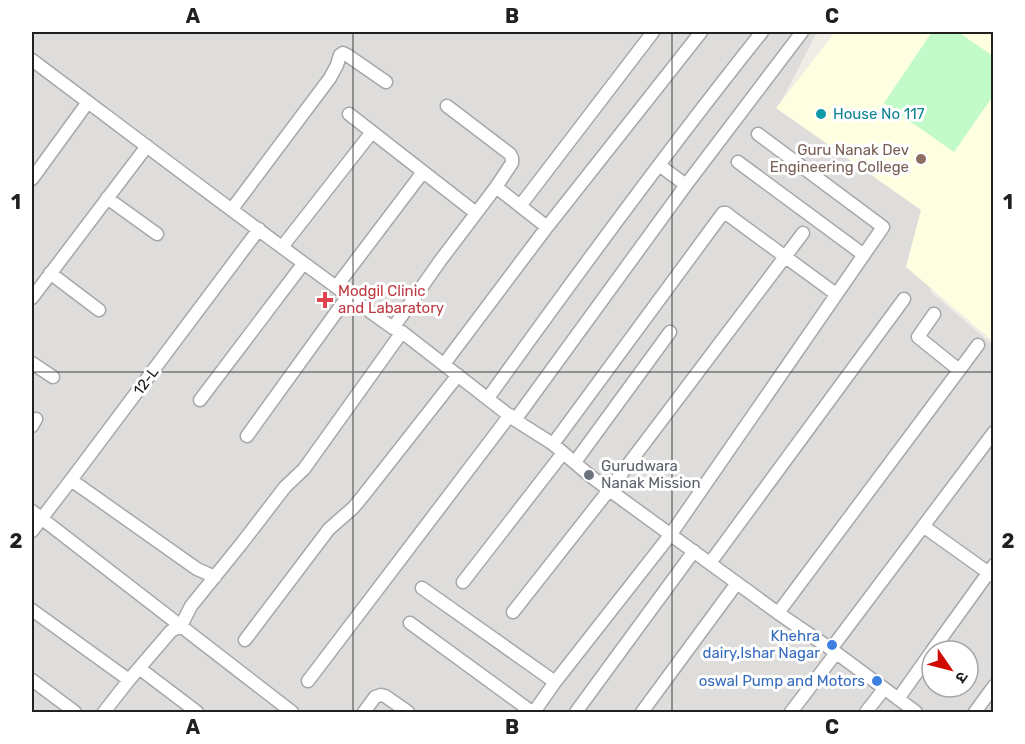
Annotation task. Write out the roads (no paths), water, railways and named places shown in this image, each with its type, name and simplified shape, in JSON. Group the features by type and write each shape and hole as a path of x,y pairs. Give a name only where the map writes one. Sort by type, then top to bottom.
{"street":[{"path":"520,206 653,32"},
{"path":"444,364 547,227 701,32"},
{"path":"488,398 659,165 762,32"},
{"path":"308,681 512,418 802,32"},
{"path":"232,209 330,78 340,55 343,53 348,55 386,82"},
{"path":"32,60 303,264 398,330 512,418 558,448 609,490 916,712"},
{"path":"32,179 88,102"},
{"path":"104,712 171,631 181,626 191,606 285,487 310,461 398,330 440,261 512,163 513,158 510,154 447,106"},
{"path":"349,114 476,213"},
{"path":"282,247 372,132"},
{"path":"410,623 533,712 671,534 883,227 758,134"},
{"path":"32,298 147,146"},
{"path":"738,162 864,255"},
{"path":"659,165 686,185"},
{"path":"336,287 423,172"},
{"path":"496,187 547,227"},
{"path":"107,198 157,234"},
{"path":"463,582 723,213 731,216 836,294"},
{"name":"12-L","path":"32,531 36,515 71,480 259,229"},
{"path":"513,612 609,490 803,233"},
{"path":"201,400 303,264"},
{"path":"50,273 99,310"},
{"path":"247,436 348,296"},
{"path":"710,563 904,299"},
{"path":"934,314 918,338 959,370"},
{"path":"575,462 670,332"},
{"path":"778,613 978,345"},
{"path":"32,363 53,377"},
{"path":"245,640 328,529 353,508 458,375"},
{"path":"791,712 993,432"},
{"path":"71,480 197,569 214,577"},
{"path":"36,515 292,712"},
{"path":"924,526 992,571 941,639"},
{"path":"576,712 694,551"},
{"path":"642,712 737,583"},
{"path":"422,588 555,682"},
{"path":"32,610 129,680"},
{"path":"139,668 197,712"},
{"path":"898,699 920,668"},
{"path":"32,680 75,712"},
{"path":"975,712 993,686"},
{"path":"866,712 884,689"},
{"path":"364,712 375,698 381,695 408,712"}],"place":[{"name":"House No 117","path":"821,114"},
{"name":"Guru Nanak Dev Engineering College","path":"921,159"},
{"name":"Modgil Clinic and Labaratory","path":"325,300"},
{"name":"Gurudwara Nanak Mission","path":"589,475"},
{"name":"Khehra dairy,Ishar Nagar","path":"832,645"},
{"name":"oswal Pump and Motors","path":"877,681"}]}
